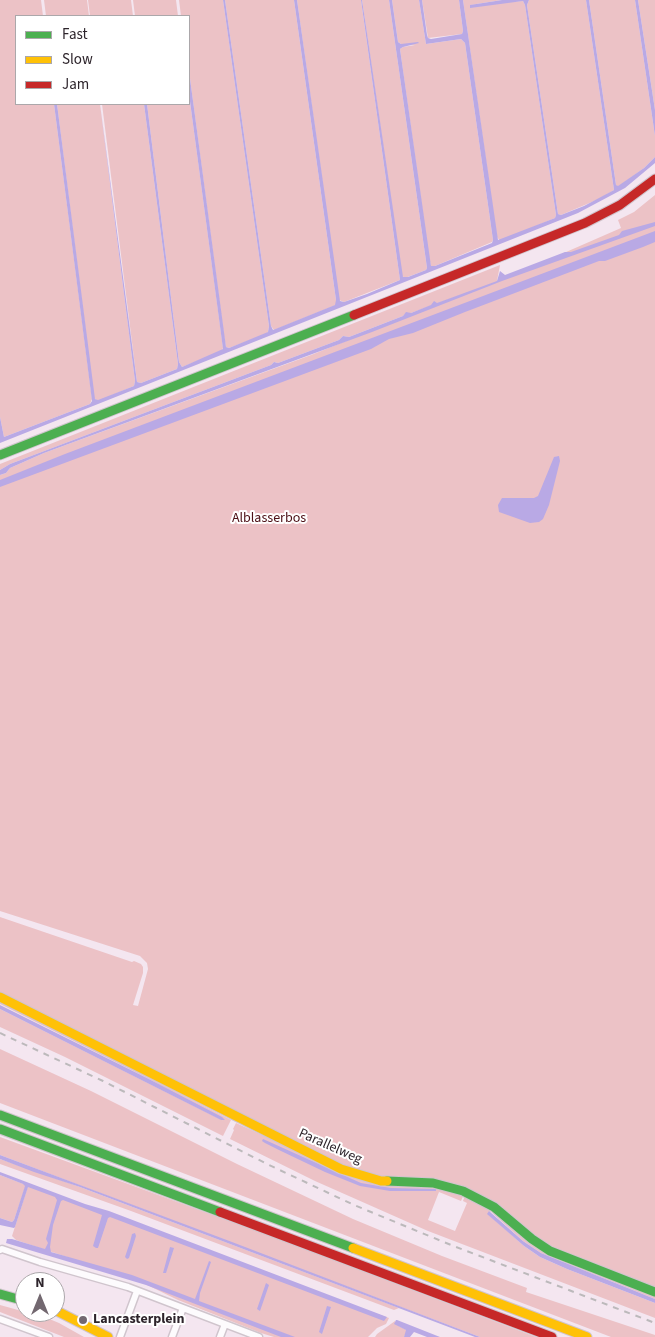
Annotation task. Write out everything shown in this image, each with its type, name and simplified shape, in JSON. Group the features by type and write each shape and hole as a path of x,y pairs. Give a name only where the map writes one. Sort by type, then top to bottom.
{"main road":[{"path":"0,455 585,223 620,205 655,179"},
{"name":"Parallelweg","path":"0,998 118,1056 253,1126 341,1168 381,1181 433,1183 463,1191 494,1207 532,1239 550,1251 655,1292"},
{"path":"0,1115 587,1337"},
{"path":"0,1129 552,1337"},
{"path":"0,1294 15,1298"},
{"path":"0,1299 15,1303"},
{"path":"65,1315 108,1337"},
{"path":"65,1319 97,1337"}],"street":[{"path":"0,1250 2,1249 137,1291 259,1337"},
{"path":"120,1337 137,1291"},
{"path":"172,1337 183,1308"},
{"path":"0,1319 49,1337"},
{"path":"220,1337 225,1324"}],"green space":[{"path":"0,0 41,0 43,15 15,15 15,105 54,105 92,399 90,404 4,437 0,417"},
{"path":"44,0 87,0 89,15 46,15"},
{"path":"88,0 131,0 133,15 90,15"},
{"path":"133,0 176,0 178,15 135,15"},
{"path":"179,0 223,0 269,326 266,334 229,348 226,347 224,336 190,79 190,15 181,15"},
{"path":"225,0 294,0 336,305 274,330 271,326"},
{"path":"297,0 361,0 400,280 344,302 339,300"},
{"path":"362,0 389,0 427,268 405,278 402,276"},
{"path":"392,0 419,0 426,44 461,39 465,43 493,240 435,266 431,266 429,257 400,49 415,45 398,42"},
{"path":"422,0 459,0 462,34 428,38"},
{"path":"463,0 502,0 470,5 523,1 525,5 556,215 555,218 500,241 496,231"},
{"path":"529,0 586,0 614,190 599,199 561,215 558,214 527,5"},
{"path":"589,0 635,0 655,136 655,157 644,168 618,187 616,185"},
{"path":"638,0 655,0 655,110"},
{"path":"190,101 223,348 222,351 182,367 179,362 147,105 190,105"},
{"path":"57,105 100,105 135,381 134,386 98,401 94,398"},
{"path":"102,105 144,105 178,364 177,369 141,383 137,382"},
{"name":"Alblasserbos","path":"655,195 655,1289 544,1244 496,1204 471,1191 372,1176 335,1162 0,994 0,917 141,964 143,973 133,1005 138,1006 148,969 147,963 140,956 0,911 0,475 6,473 10,468 44,453 311,355 469,292 411,313 406,313 403,316 349,337 343,336 339,340 278,363 274,362 271,365 10,464 0,470 0,464 500,265 497,281 502,280 621,228 618,220 634,212"},
{"path":"0,1001 231,1120 223,1136 65,1057 0,1027 0,1009 224,1121 147,1078 0,1004"},
{"path":"0,1049 91,1091 237,1164 353,1219 442,1256 527,1288 526,1292 655,1335 655,1337 611,1337 0,1103"},
{"path":"236,1123 343,1172 439,1187 464,1194 461,1201 439,1192 428,1220 455,1231 467,1203 463,1201 465,1195 491,1209 526,1239 655,1295 655,1299 541,1253 523,1241 490,1211 488,1214 524,1246 540,1257 655,1303 655,1318 428,1231 315,1181 230,1139"},
{"path":"0,1137 262,1233 536,1337 480,1337 0,1155"},
{"path":"0,1159 80,1187 399,1308 394,1310 0,1164"},
{"path":"0,1175 26,1185 12,1222 0,1218"},
{"path":"28,1186 389,1318 386,1324 377,1328 368,1337 274,1337 261,1333 178,1300 139,1281 16,1240 12,1236"},
{"path":"0,1305 15,1309 15,1318 0,1312"},
{"path":"395,1321 395,1323 407,1331 404,1337 375,1337 377,1334"},
{"path":"26,1322 57,1322 84,1337 64,1337"}],"shaded area":[{"path":"223,0 225,0 273,330 335,305 336,300 294,0 297,0 340,301 344,302 400,280 361,0 403,277 408,277 427,268 389,0 392,0 398,42 401,44 419,43 400,49 431,266 435,266 492,243 493,240 465,43 461,39 426,44 419,0 422,0 427,35 431,39 462,34 459,0 463,0 498,240 555,218 556,215 525,5 523,1 470,8 470,5 502,0 529,0 527,5 558,214 561,215 584,206 614,190 586,0 589,0 616,185 618,186 644,168 655,157 655,163 625,188 578,213 0,443 0,417 4,437 90,404 92,401 54,105 57,105 95,399 98,400 134,386 135,381 100,105 137,382 141,383 177,369 178,364 144,105 147,105 179,362 182,367 223,349 190,102 190,78 226,347 229,348 268,332 269,326"},
{"path":"635,0 638,0 655,110 655,136"},
{"path":"655,222 655,226 502,281 372,332 44,453 10,468 6,473 0,475 0,470 10,464 271,365 274,362 278,363 339,340 343,336 349,337 403,316 406,312 411,313 431,305 434,301 437,303 497,281 500,271 505,275 565,252 571,252 619,235 622,231"},
{"path":"655,231 655,242 643,247 605,261 599,261 413,333 389,339 371,349 0,487 0,480 65,454"},
{"path":"559,456 560,461 549,505 543,519 539,522 530,523 499,512 498,505 502,498 534,498 538,496 554,457"},
{"path":"0,1005 147,1078 225,1120 221,1120 0,1009"},
{"path":"263,1139 361,1183 391,1188 436,1189 436,1191 390,1191 360,1186 281,1151 262,1141"},
{"path":"0,1155 480,1337 475,1337 80,1187 34,1172 0,1159"},
{"path":"0,1172 109,1211 387,1317 384,1321 110,1217 108,1218 98,1248 96,1248 93,1246 102,1215 63,1200 53,1225 51,1252 132,1275 195,1299 209,1261 211,1262 199,1301 295,1337 281,1337 146,1285 6,1243 7,1239 12,1239 45,1249 57,1200 55,1197 28,1187 15,1227 0,1225 0,1218 12,1222 14,1220 25,1186 0,1175"},
{"path":"489,1211 523,1241 541,1253 655,1299 655,1303 540,1257 524,1246 487,1214"},
{"path":"135,1233 136,1236 127,1259 125,1257 132,1234"},
{"path":"170,1247 174,1248 166,1273 163,1273"},
{"path":"266,1283 269,1285 260,1311 257,1309"},
{"path":"327,1306 331,1307 322,1334 319,1332"},
{"path":"396,1320 440,1337 427,1337 414,1332 410,1337 404,1337 406,1330 394,1324"}],"railway":[{"path":"0,1033 103,1081 269,1165 354,1205 451,1245 655,1323"}],"traffic: fast":[{"path":"0,455 354,315"},
{"path":"0,1115 353,1248"},
{"path":"0,1129 220,1212"},
{"path":"387,1181 433,1183 463,1191 494,1207 532,1239 550,1251 655,1292"},
{"path":"0,1294 15,1298"}],"traffic: slow":[{"path":"0,997 341,1169 381,1181 387,1181"},
{"path":"353,1248 587,1337"},
{"path":"65,1315 108,1337"}],"traffic: jam":[{"path":"354,315 585,223 620,205 655,179"},
{"path":"220,1212 552,1337"}],"place":[{"name":"Lancasterplein","path":"83,1320"}]}
